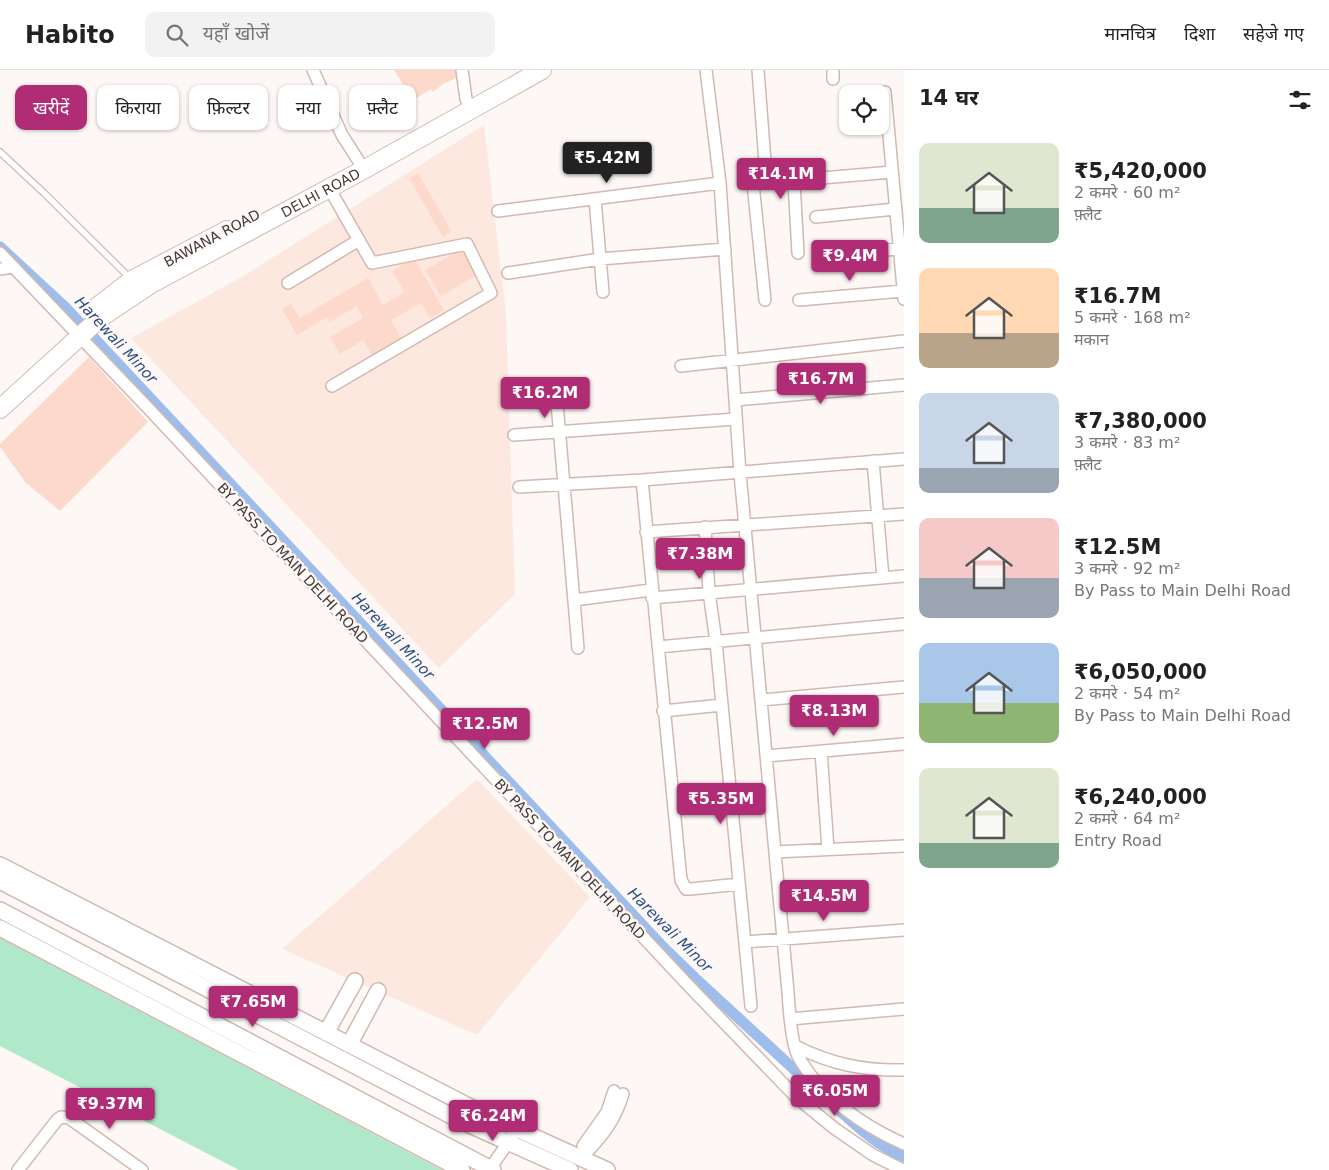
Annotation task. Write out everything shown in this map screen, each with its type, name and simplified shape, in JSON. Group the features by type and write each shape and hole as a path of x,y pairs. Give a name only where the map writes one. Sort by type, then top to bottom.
{"main road":[{"name":"BAWANA ROAD","path":"78,330 125,291 358,160 469,104 519,70"},
{"name":"DELHI ROAD","path":"125,291 151,284 329,188 469,104 542,70"},
{"path":"0,394 78,330"},
{"path":"0,409 78,330"},
{"path":"0,865 349,1045 513,1136 570,1170"},
{"path":"0,880 463,1122 570,1154 607,1170"},
{"path":"0,910 491,1170"},
{"path":"0,928 462,1170"},
{"path":"326,1033 355,981"},
{"path":"349,1045 378,991"}],"street":[{"path":"313,70 342,135 358,160"},
{"path":"462,70 469,104"},
{"path":"706,70 720,183 740,473 790,1019 797,1054 825,1091 861,1121 904,1144"},
{"path":"758,70 765,162 764,166 754,170 752,174 765,300"},
{"path":"799,300 904,295 899,249 898,216 889,135"},
{"path":"798,253 794,182 892,172"},
{"path":"498,211 720,183"},
{"path":"329,188 372,263 467,244 492,293 332,386"},
{"path":"595,199 603,292"},
{"path":"816,217 898,216"},
{"path":"288,283 359,240"},
{"path":"508,272 600,260 725,249"},
{"path":"821,255 899,249"},
{"name":"BY PASS TO MAIN DELHI ROAD","path":"0,253 78,330 681,978 796,1097 865,1150 903,1170"},
{"path":"0,269 13,267"},
{"path":"680,366 904,341"},
{"path":"735,400 904,385"},
{"path":"557,403 578,648"},
{"path":"514,435 736,419"},
{"path":"519,487 564,486 740,473 904,458"},
{"path":"873,461 883,578"},
{"path":"642,480 663,711 681,880 683,885 691,890 739,884"},
{"path":"646,532 904,514"},
{"path":"705,527 709,592 716,642 751,1006"},
{"path":"574,600 709,592 904,576"},
{"path":"658,647 904,624"},
{"path":"761,700 904,687"},
{"path":"663,711 722,705"},
{"path":"766,756 904,744"},
{"path":"821,751 828,849"},
{"path":"775,852 904,846"},
{"path":"745,942 904,930"},
{"path":"790,1019 904,1008"},
{"path":"795,1046 830,1062 856,1068 904,1070"},
{"path":"570,1154 578,1152 619,1092 617,1114 587,1152 586,1155 591,1164"},
{"path":"18,1170 58,1120 66,1117 142,1170"},
{"path":"491,1170 513,1136"}],"lane":[{"path":"0,152 44,193 125,291"}],"shaded area":[{"path":"484,125 506,314 515,594 439,668 131,338 240,278"},
{"path":"477,779 590,897 477,1035 282,949"}],"green space":[{"path":"0,938 442,1170 239,1170 0,1046"}],"building":[{"path":"394,70 457,70 459,77 443,84 433,92 431,89 416,98 416,85 404,85"},
{"path":"418,173 452,232 443,237 409,178"},
{"path":"463,248 478,274 441,296 425,270"},
{"path":"414,258 444,310 430,318 421,303 391,320 401,338 372,355 363,340 340,354 330,337 363,318 357,306 330,322 327,317 297,335 282,309 291,304 300,318 368,278 383,305 405,292 392,271"},
{"path":"89,357 148,422 60,511 26,483 0,447 0,444"}],"waterway":[{"name":"Harewali Minor","path":"0,247 65,307 663,947 823,1096"},
{"name":"Harewali Minor","path":"837,1108 877,1142 904,1157"}]}
